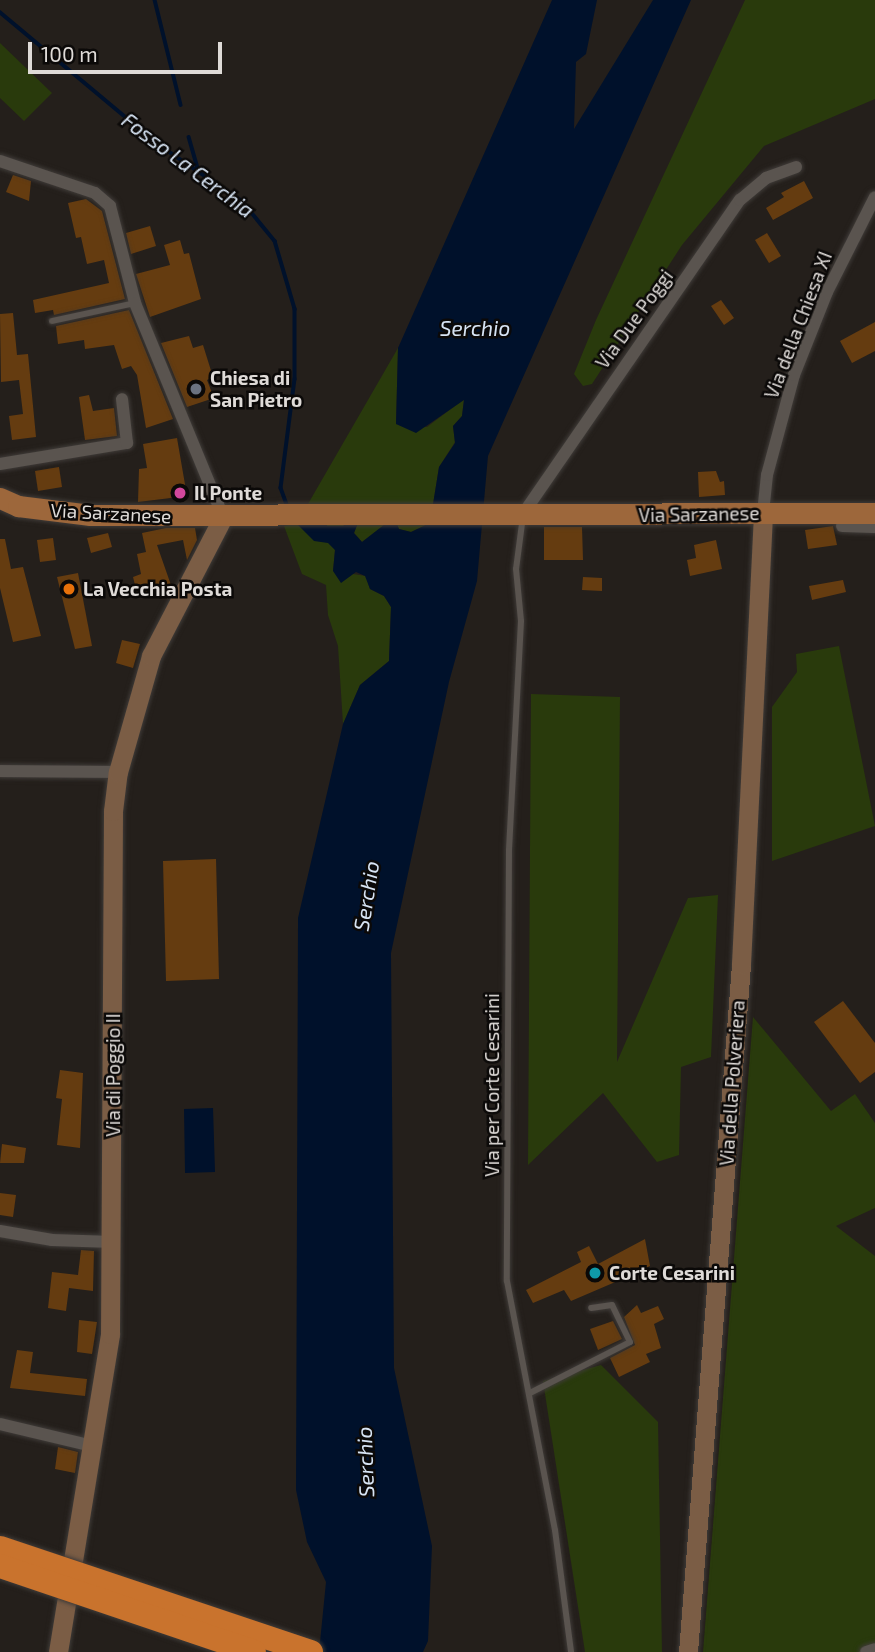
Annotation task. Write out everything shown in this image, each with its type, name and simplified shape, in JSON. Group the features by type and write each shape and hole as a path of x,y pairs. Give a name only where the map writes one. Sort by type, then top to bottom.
{"highway":[{"path":"0,1548 311,1652"},
{"path":"0,1566 254,1652"}],"main road":[{"name":"Via Sarzanese","path":"0,498 71,514 223,517 875,513"},
{"name":"Via della Polveriera","path":"688,1652 741,964 762,513"},
{"name":"Via di Poggio II","path":"58,1652 110,1334 113,1242 113,811 118,772 151,656 223,517"}],"street":[{"path":"0,161 95,193 110,206 135,303 223,517"},
{"name":"Via Due Poggi","path":"523,514 740,200 766,178 796,167"},
{"name":"Via della Chiesa XI","path":"762,513 767,475 794,375 827,292 875,197"},
{"path":"0,464 127,443 122,399"},
{"path":"842,526 875,527"},
{"path":"0,771 118,772"},
{"path":"0,1231 52,1240 113,1242"},
{"path":"0,1424 92,1446"},
{"path":"866,1652 875,1649"}],"lane":[{"path":"52,321 135,303"},
{"name":"Via per Corte Cesarini","path":"523,514 516,569 521,621 509,850 508,1281 530,1393 571,1652"},
{"path":"530,1393 631,1342 612,1305 592,1308"}],"green space":[{"path":"745,0 875,0 875,99 764,146 682,245 592,384 583,386 574,374 596,320"},
{"path":"0,43 52,93 24,121 0,98"},
{"path":"398,348 396,424 427,427 464,399 462,416 453,426 455,442 439,467 430,523 411,532 399,529 394,518 362,542 354,533 361,514 343,526 327,526 329,511 315,512 335,550 333,571 366,576 370,589 384,596 391,607 389,661 360,685 343,724 338,646 328,615 326,585 302,574 284,526 297,523"},
{"path":"839,646 875,826 772,861 772,707 797,672 796,654"},
{"path":"531,694 620,697 617,1062 688,898 718,895 711,1057 681,1067 679,1155 657,1162 603,1093 528,1165"},
{"path":"753,1017 831,1111 855,1094 875,1123 875,1208 836,1226 875,1256 875,1652 703,1652"},
{"path":"601,1365 658,1422 662,1652 585,1652 543,1381"}],"water":[{"name":"Serchio","path":"552,0 597,0 586,54 576,62 574,129 653,0 691,0 488,456 477,581 449,682 391,953 394,1368 432,1546 428,1641 423,1652 319,1652 326,1582 307,1542 296,1490 298,918 343,724 360,685 389,661 391,607 384,596 370,589 365,576 356,572 341,583 333,571 335,550 328,543 314,541 297,524 329,510 327,526 343,526 362,513 354,533 362,542 394,517 399,529 411,532 430,523 439,467 455,443 453,426 462,416 464,400 416,433 396,424 398,348"},
{"path":"213,1108 215,1172 185,1173 184,1109"}],"building":[{"path":"13,175 31,181 29,201 6,192"},
{"path":"804,181 813,198 773,220 766,208 784,197 781,193"},
{"path":"86,199 102,211 125,299 54,315 53,310 35,313 33,300 109,283 104,260 87,264 81,237 76,238 68,203"},
{"path":"150,226 156,246 131,254 126,233"},
{"path":"767,233 781,256 769,263 755,240"},
{"path":"180,240 184,254 189,253 201,299 150,317 136,274 170,265 164,245"},
{"path":"721,300 734,318 724,325 711,306"},
{"path":"129,310 173,419 146,428 137,375 131,366 122,369 114,345 85,349 84,340 58,344 56,326"},
{"path":"13,313 17,355 28,354 36,437 12,440 9,416 23,414 19,380 1,382 0,314"},
{"path":"875,322 875,351 852,363 840,341"},
{"path":"189,336 193,348 203,345 213,377 207,380 214,398 187,407 161,343"},
{"path":"89,395 93,411 114,408 117,436 85,440 79,397"},
{"path":"177,438 187,496 138,502 139,469 147,468 143,444"},
{"path":"59,467 62,487 38,491 35,471"},
{"path":"716,471 720,482 724,481 725,495 699,497 698,472"},
{"path":"833,526 837,545 808,549 805,530"},
{"path":"544,527 582,527 583,560 544,560"},
{"path":"166,528 195,528 197,540 187,560 183,540 157,545 172,588 138,597 133,577 141,574 137,554 146,552 142,533"},
{"path":"108,533 112,547 91,553 87,538"},
{"path":"53,538 56,560 40,562 37,540"},
{"path":"0,539 5,539 11,569 23,567 41,636 13,642 0,588"},
{"path":"716,540 722,569 690,576 687,560 696,558 694,545"},
{"path":"78,573 92,646 75,649 57,577"},
{"path":"583,577 602,578 602,591 582,590"},
{"path":"843,580 846,592 812,600 809,586"},
{"path":"122,640 140,644 133,668 116,663"},
{"path":"216,859 219,979 166,981 163,861"},
{"path":"843,1001 875,1043 875,1072 860,1083 814,1022"},
{"path":"60,1070 83,1073 80,1148 57,1145 62,1099 56,1098"},
{"path":"2,1144 26,1148 24,1163 0,1163"},
{"path":"0,1193 16,1195 13,1217 0,1215"},
{"name":"Corte Cesarini","path":"645,1239 650,1266 571,1301 564,1290 533,1303 526,1290 581,1262 577,1252 589,1246 598,1264"},
{"path":"81,1250 94,1251 93,1291 69,1288 66,1311 48,1308 52,1272 78,1275"},
{"path":"637,1305 641,1313 658,1306 664,1319 654,1324 661,1348 646,1354 650,1362 619,1377 610,1358 635,1345 624,1317"},
{"path":"79,1320 97,1322 92,1354 77,1352"},
{"path":"613,1321 622,1339 598,1350 590,1329"},
{"path":"17,1350 33,1352 30,1373 87,1379 85,1396 10,1388"},
{"path":"58,1447 78,1452 75,1473 55,1469"}],"waterway":[{"path":"155,0 181,105"},
{"name":"Fosso La Cerchia","path":"0,12 159,145 242,201 275,241 295,309 295,379 281,488 288,507"},
{"path":"189,137 199,172"}],"place":[{"name":"Chiesa di San Pietro","path":"196,389"},
{"name":"Il Ponte","path":"180,493"},
{"name":"La Vecchia Posta","path":"69,589"},
{"name":"Corte Cesarini","path":"595,1273"}]}
